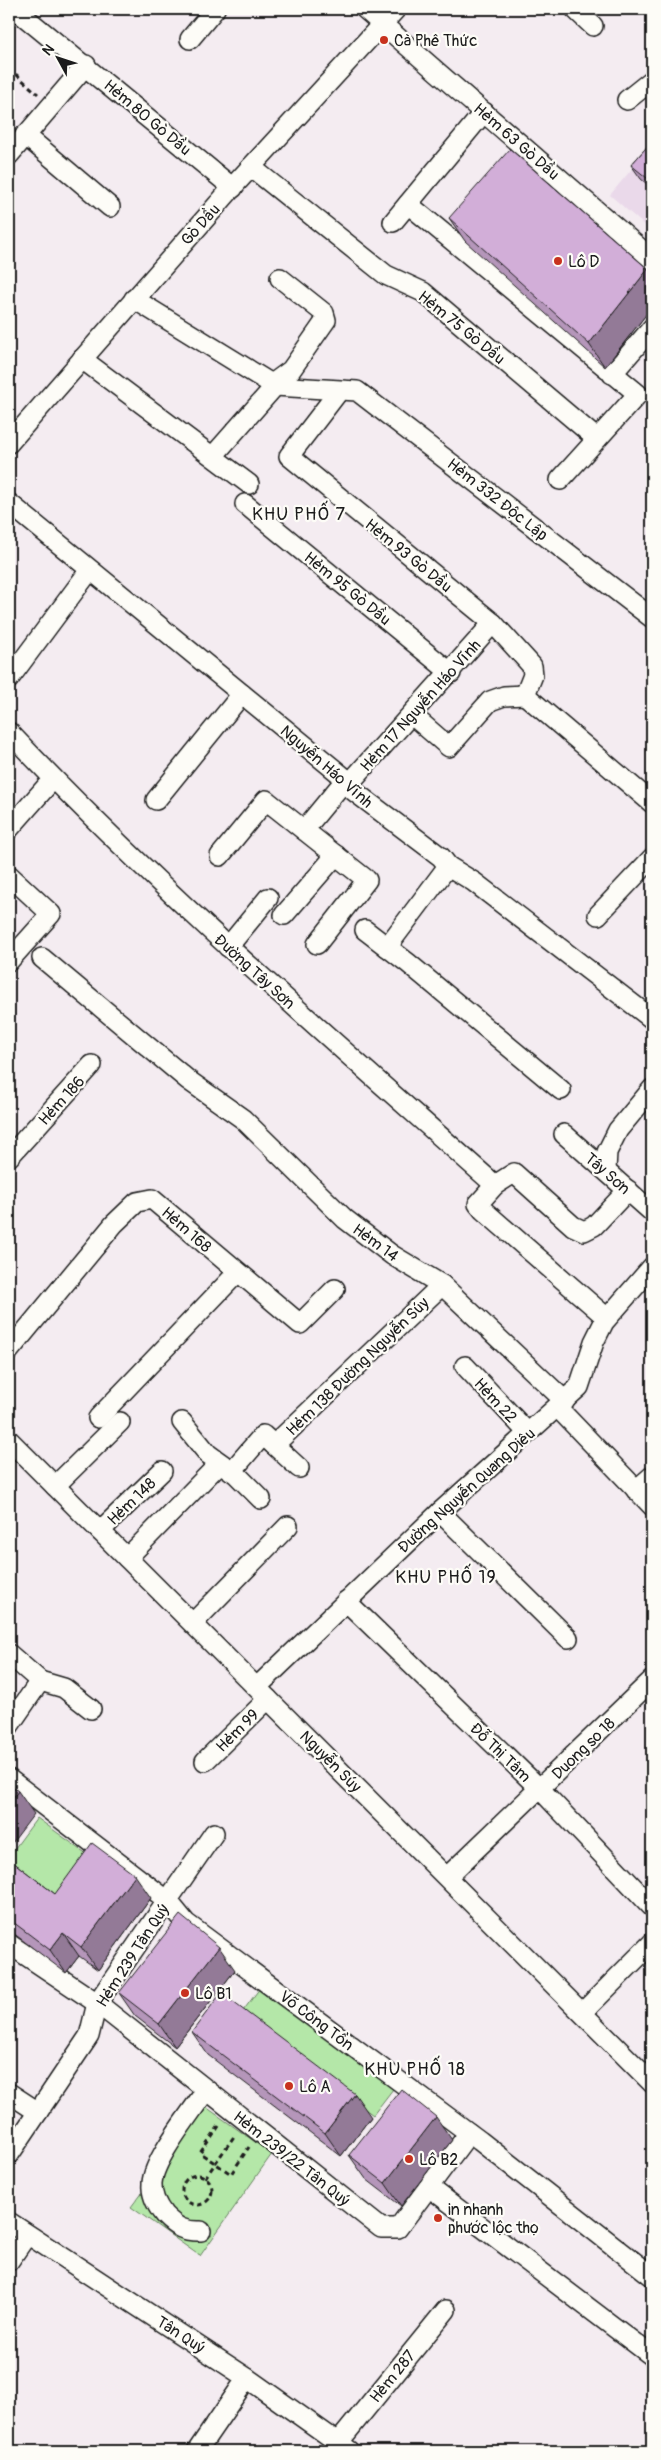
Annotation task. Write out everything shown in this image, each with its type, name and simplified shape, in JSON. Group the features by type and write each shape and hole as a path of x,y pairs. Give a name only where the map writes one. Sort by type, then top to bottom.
{"street":[{"name":"Hẻm 80 Gò Dầu","path":"15,9 86,65 232,188"},
{"path":"190,39 216,9"},
{"name":"Hẻm 63 Gò Dầu","path":"365,9 652,259"},
{"name":"Gò Dầu","path":"9,443 232,188 396,9"},
{"path":"576,9 593,26"},
{"path":"9,155 86,65"},
{"path":"627,100 652,80"},
{"path":"393,222 484,112"},
{"path":"26,135 110,207"},
{"path":"521,170 534,156"},
{"name":"Hẻm 75 Gò Dầu","path":"251,167 386,275 423,292 597,439"},
{"path":"408,204 638,394 560,480"},
{"path":"458,246 471,230"},
{"path":"214,455 273,385 291,370 326,320 324,313 280,278"},
{"path":"134,299 273,385 339,391"},
{"path":"612,374 652,328"},
{"path":"82,359 214,455 249,484"},
{"name":"Hẻm 332 Độc Lập","path":"339,391 357,391 652,618"},
{"name":"Hẻm 93 Gò Dầu","path":"339,391 289,456 493,623"},
{"name":"Nguyễn Háo Vĩnh","path":"9,503 242,694 347,783 441,857 448,866 474,882 652,1019"},
{"name":"Hẻm 95 Gò Dầu","path":"245,504 451,672"},
{"path":"9,680 90,570"},
{"path":"493,623 532,666 533,675 525,695"},
{"name":"Hẻm 17 Nguyễn Háo Vĩnh","path":"304,830 412,715 493,623"},
{"path":"156,800 242,694"},
{"path":"412,715 449,747 490,701 504,696 525,695 652,803"},
{"name":"Đường Tây Sơn","path":"9,732 53,779 228,947 495,1185"},
{"path":"9,829 53,779"},
{"path":"220,856 266,800 367,880 317,944"},
{"path":"284,915 336,855"},
{"path":"598,915 652,858"},
{"path":"387,947 448,866"},
{"path":"9,875 51,914 9,960"},
{"path":"228,947 268,898"},
{"path":"365,930 561,1090"},
{"name":"Hẻm 14","path":"42,958 188,1080 243,1119 345,1219 392,1255 442,1285 561,1404 652,1506"},
{"name":"Hẻm 186","path":"9,1157 92,1065"},
{"path":"606,1170 606,1152 618,1130 652,1089"},
{"name":"Tây Sơn","path":"564,1134 652,1212"},
{"path":"607,1318 478,1204 495,1185 514,1173 573,1226 584,1231 594,1226 628,1190"},
{"name":"Hẻm 168","path":"9,1351 114,1224 137,1202 152,1199 166,1209 237,1273 300,1324 335,1289"},
{"name":"Đường Nguyễn Quang Diêu","path":"262,1693 346,1601 440,1512 579,1387 594,1342 607,1318 652,1266"},
{"path":"98,1418 237,1273"},
{"name":"Hẻm 138 Đường Nguyễn Súy","path":"127,1558 263,1435 274,1445 442,1285"},
{"name":"Hẻm 22","path":"465,1366 528,1433"},
{"path":"55,1486 120,1422"},
{"path":"182,1422 208,1454 226,1467 261,1499"},
{"name":"Nguyễn Súy","path":"9,1440 652,2083"},
{"path":"274,1445 299,1468"},
{"name":"Hẻm 148","path":"100,1531 162,1471"},
{"path":"636,1490 652,1476"},
{"path":"440,1512 568,1638"},
{"path":"193,1622 288,1526"},
{"name":"Đỗ Thị Tâm","path":"346,1601 540,1789 652,1907"},
{"path":"9,1654 40,1681 64,1688 91,1709"},
{"path":"9,1726 40,1681"},
{"name":"Duong so 18","path":"447,1877 650,1688"},
{"name":"Hẻm 99","path":"205,1761 262,1693"},
{"name":"Võ Công Tồn","path":"9,1779 168,1901 186,1923 469,2133 652,2276"},
{"name":"Hẻm 239 Tân Quý","path":"9,2155 89,2036 97,2003 214,1833"},
{"path":"583,2012 652,1943"},
{"name":"Hẻm 239/22 Tân Quý","path":"9,1944 97,2003 381,2228 398,2228 469,2133"},
{"path":"201,2231 186,2232 168,2218 153,2195 152,2183 157,2164 206,2090"},
{"path":"9,2093 38,2112"},
{"path":"428,2187 652,2356"},
{"name":"Tân Quý","path":"9,2222 247,2378 344,2447"},
{"path":"9,2261 28,2234"},
{"name":"Hèm 287","path":"344,2447 446,2310"},
{"path":"197,2451 247,2378"}],"path":[{"path":"9,68 52,105"},
{"path":"205,2178 245,2120"},
{"path":"219,2126 200,2153 215,2164 231,2174 250,2146"},
{"path":"196,2176 205,2178 211,2185 209,2199 196,2205 187,2202 183,2193 184,2183 196,2176"}],"shaded area":[{"path":"652,145 652,232 610,195"}],"green space":[{"path":"37,1818 102,1865 69,1909 9,1865 9,1856"},
{"path":"260,1988 393,2089 373,2115 240,2015"},
{"path":"206,2107 272,2154 200,2256 131,2207"}],"building":[{"path":"652,141 652,182 631,165"},
{"name":"Lô D","path":"510,149 648,269 589,344 449,218"},
{"path":"9,1784 18,1791 9,1803"},
{"path":"92,1843 135,1875 81,1947 63,1933 50,1950 9,1919 9,1859 55,1894"},
{"path":"180,1915 219,1947 159,2024 119,1993"},
{"name":"Lô A","path":"221,1993 355,2094 325,2133 192,2032"},
{"path":"401,2089 436,2117 385,2183 349,2155"}],"place":[{"name":"Cà Phê Thức","path":"384,40"},
{"name":"Lô D","path":"558,261"},
{"name":"Lô B1","path":"185,1993"},
{"name":"Lô A","path":"289,2086"},
{"name":"Lô B2","path":"409,2159"},
{"name":"in nhanh phước lộc thọ","path":"438,2218"}],"district":[{"name":"KHU PHỐ 7","path":"299,514"},
{"name":"KHU PHỐ 19","path":"446,1577"},
{"name":"KHU PHỐ 18","path":"415,2069"}]}
